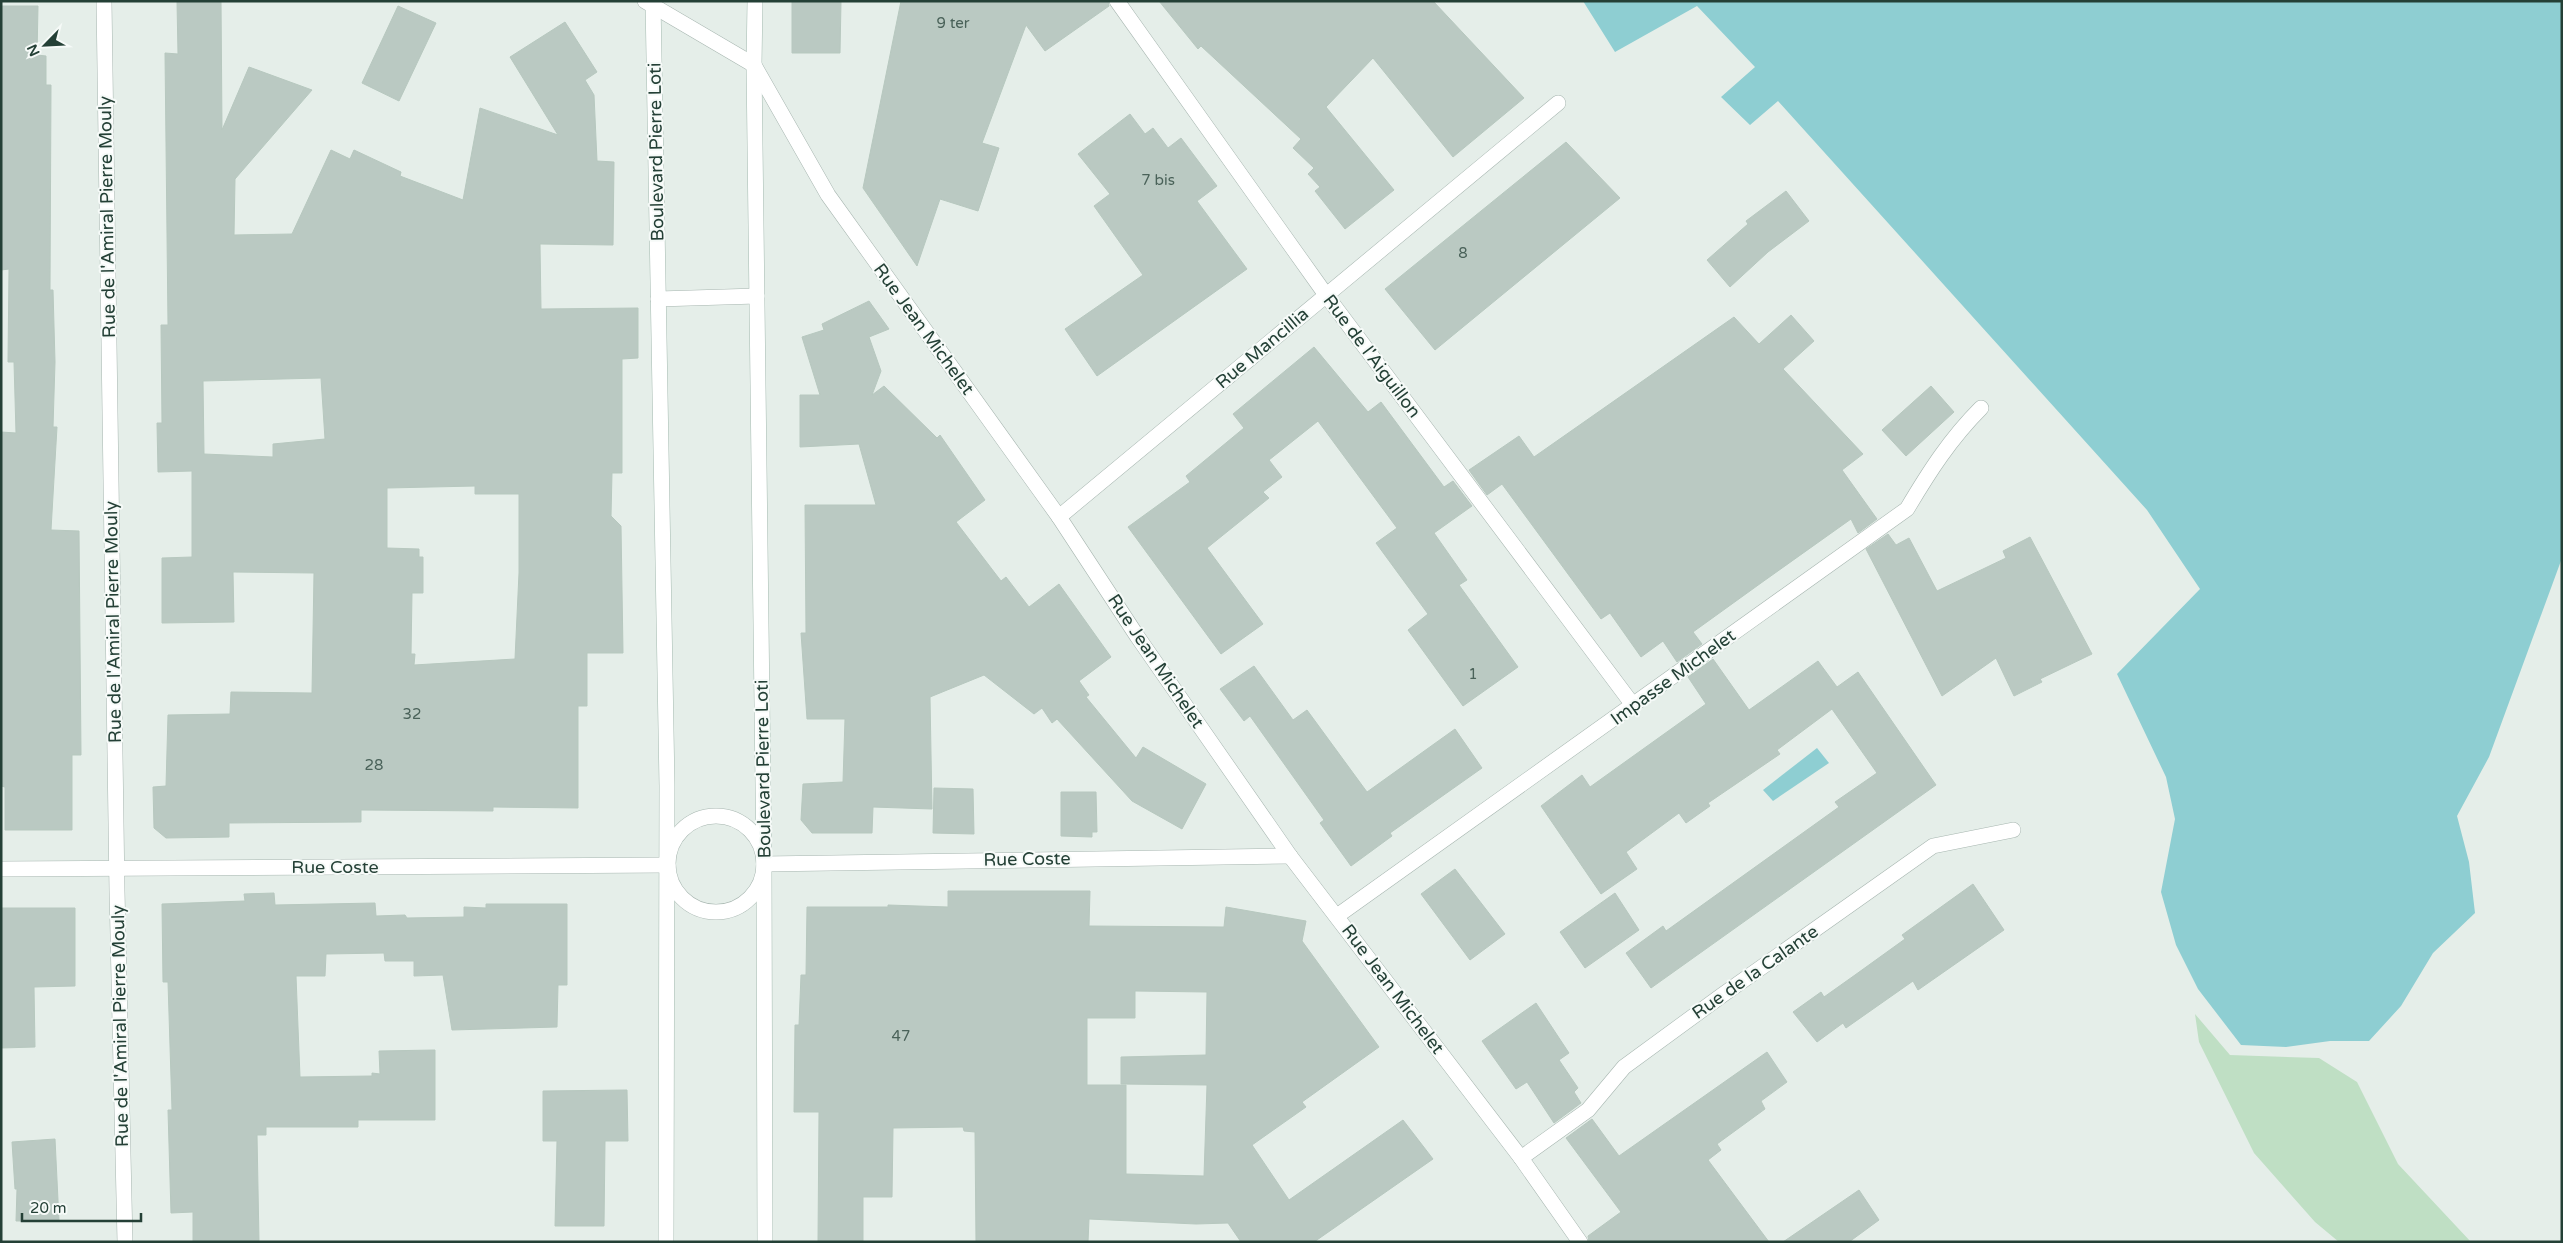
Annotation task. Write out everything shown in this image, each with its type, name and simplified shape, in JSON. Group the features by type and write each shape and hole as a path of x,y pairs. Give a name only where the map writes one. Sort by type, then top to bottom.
{"street":[{"name":"Rue de l'Amiral Pierre Mouly","path":"104,1 117,869 125,1242"},
{"name":"Boulevard Pierre Loti","path":"755,1 754,66 764,864 765,1242"},
{"name":"Rue de l'Aiguillon","path":"1117,1 1326,295 1633,706"},
{"name":"Boulevard Pierre Loti","path":"650,2 754,66"},
{"name":"Boulevard Pierre Loti","path":"650,2 658,299 668,865 666,1242"},
{"name":"Rue Jean Michelet","path":"754,66 828,195 1059,517 1137,636 1290,856 1521,1158 1580,1242"},
{"name":"Rue Mancillia","path":"1059,517 1558,103"},
{"path":"658,299 757,296"},
{"name":"Impasse Michelet","path":"1337,916 1907,509 1938,457 1955,434 1981,408"},
{"path":"716,816 731,818 744,825 762,849 764,864 761,880 753,895 741,906 717,912 708,912 693,906 680,895 672,881 668,865 671,850 677,836 701,818 716,816"},
{"name":"Rue de la Calante","path":"1521,1158 1588,1110 1624,1067 1933,846 2014,830"},
{"name":"Rue Coste","path":"764,864 1290,856"},
{"name":"Rue Coste","path":"1,869 668,865"}],"green space":[{"path":"2195,1014 2230,1055 2319,1058 2357,1082 2398,1164 2471,1242 2339,1242 2315,1222 2254,1153 2199,1042"}],"water":[{"path":"1583,1 2562,1 2562,558 2489,757 2457,816 2469,862 2475,913 2433,953 2401,1006 2369,1041 2330,1041 2286,1047 2241,1045 2198,989 2176,945 2161,892 2175,819 2166,777 2117,674 2200,589 2147,510 1778,101 1750,125 1721,97 1755,67 1697,6 1615,52"},
{"path":"1817,748 1829,763 1773,801 1763,790"}],"building":[{"path":"177,1 221,1 222,130 249,67 312,90 235,179 234,235 292,234 331,150 350,159 354,150 401,172 400,176 463,200 480,108 558,135 510,57 565,22 597,72 585,80 594,95 597,161 614,162 613,245 540,244 541,309 638,308 638,358 622,359 622,473 612,473 611,516 621,526 623,653 587,653 587,706 578,706 578,808 493,807 493,811 361,810 361,822 229,823 229,837 166,838 154,828 153,787 166,786 168,715 230,714 231,692 312,693 314,573 233,572 234,622 162,623 162,558 192,557 192,471 158,472 157,423 162,423 161,325 168,325 165,53 178,54","holes":["321,378 325,439 273,444 273,457 204,454 203,381","475,486 475,494 519,494 519,573 515,659 414,665 415,654 411,654 412,593 423,593 423,557 419,557 419,549 387,548 387,488"]},
{"path":"792,1 841,1 840,53 792,53"},
{"path":"901,1 1108,1 1109,6 1045,51 1026,25 982,143 999,148 978,211 940,199 917,266 863,188"},
{"path":"1159,1 1433,1 1524,98 1453,157 1373,58 1326,107 1394,190 1345,229 1315,191 1320,187 1308,174 1314,168 1293,148 1301,139 1201,46 1198,49"},
{"path":"1,6 38,6 37,55 46,56 46,85 51,85 50,290 53,290 55,362 53,427 57,427 51,530 79,531 81,755 72,755 72,830 5,830 5,787 1,786 1,432 16,433 14,362 8,362 9,269 1,270"},
{"path":"398,6 436,23 399,101 362,83"},
{"path":"1130,114 1145,134 1153,128 1168,148 1181,138 1217,186 1197,201 1247,269 1097,376 1065,329 1143,275 1094,206 1110,194 1078,154"},
{"path":"1566,142 1620,198 1435,350 1385,289"},
{"path":"1786,191 1809,221 1768,252 1730,287 1707,260 1748,224 1746,221"},
{"path":"869,301 889,329 869,337 881,371 872,395 884,386 937,438 940,435 985,500 956,522 1001,581 1006,577 1029,607 1059,584 1111,657 1079,681 1089,695 1086,697 1136,758 1143,747 1206,784 1182,829 1132,801 1057,719 1052,723 1042,708 1034,714 984,675 930,697 932,809 873,807 872,833 812,833 801,820 803,784 843,782 845,719 807,719 801,633 806,633 805,505 876,505 859,444 800,447 800,395 820,395 802,337 824,330 822,324"},
{"path":"1791,315 1814,341 1783,369 1863,454 1842,470 1877,519 1858,533 1851,519 1761,583 1693,632 1702,644 1677,662 1663,641 1641,657 1610,613 1601,619 1502,484 1487,495 1469,470 1519,436 1534,457 1734,317 1759,344"},
{"path":"1314,347 1368,412 1381,402 1444,487 1453,481 1472,506 1434,533 1467,580 1459,585 1518,667 1463,706 1408,630 1428,614 1376,543 1397,528 1318,421 1269,460 1282,477 1263,492 1269,498 1207,548 1263,624 1221,654 1128,527 1190,482 1186,476 1244,428 1233,414"},
{"path":"1931,386 1954,412 1906,456 1882,430"},
{"path":"1888,534 1896,545 1909,538 1937,591 2006,558 2003,551 2030,537 2092,654 2040,679 2042,682 2014,696 1996,658 1942,696 1866,549"},
{"path":"1713,659 1749,710 1818,661 1837,687 1858,672 1936,785 1651,988 1626,953 1663,926 1666,931 1839,807 1835,802 1877,773 1832,709 1777,750 1780,754 1708,803 1710,806 1686,823 1679,813 1626,852 1637,869 1601,894 1541,806 1582,775 1590,787 1706,704 1688,677"},
{"path":"1254,666 1293,720 1307,710 1367,792 1455,729 1482,768 1390,833 1392,836 1351,866 1320,823 1324,820 1250,716 1244,721 1220,689"},
{"path":"934,788 973,789 974,834 933,833"},
{"path":"1061,792 1096,792 1097,832 1092,832 1092,837 1061,836"},
{"path":"1455,869 1505,934 1470,960 1421,894"},
{"path":"1973,884 2004,930 1918,990 1913,981 1846,1028 1843,1023 1817,1042 1793,1012 1821,992 1824,997 1855,975 1905,939 1902,935"},
{"path":"948,891 1090,891 1089,926 1224,927 1226,907 1306,921 1302,941 1379,1047 1302,1102 1306,1107 1252,1145 1289,1200 1403,1120 1433,1159 1314,1242 1241,1242 1228,1223 1196,1224 1089,1219 1088,1242 976,1242 975,1132 964,1131 963,1127 893,1128 892,1197 863,1197 863,1242 818,1242 819,1112 794,1112 795,1025 799,1025 801,975 806,975 807,907 888,907 888,905 948,907","holes":["1135,991 1207,992 1206,1055 1121,1057 1121,1084 1207,1085 1204,1176 1126,1174 1126,1085 1087,1085 1087,1018 1135,1018"]},
{"path":"274,893 275,905 375,903 376,916 405,915 407,918 464,917 464,907 486,908 486,904 567,904 567,985 558,985 557,1027 452,1030 443,975 414,976 414,961 385,961 384,953 326,954 325,976 296,976 300,1077 372,1076 372,1073 380,1074 379,1051 435,1050 435,1120 358,1120 358,1127 266,1127 266,1135 257,1135 259,1242 193,1242 193,1212 171,1213 168,1110 172,1110 168,982 163,982 162,904 245,901 244,894"},
{"path":"1615,893 1639,930 1585,968 1560,932"},
{"path":"1,908 75,908 75,986 34,987 35,1047 1,1048"},
{"path":"1536,1003 1569,1053 1559,1060 1578,1088 1574,1092 1581,1103 1554,1123 1527,1082 1516,1089 1482,1041"},
{"path":"1767,1052 1787,1082 1761,1101 1765,1109 1717,1144 1721,1150 1708,1160 1769,1242 1589,1242 1588,1236 1621,1212 1566,1138 1592,1119 1619,1156"},
{"path":"627,1090 628,1141 605,1141 604,1226 555,1226 557,1141 543,1141 543,1091"},
{"path":"55,1139 59,1221 16,1221 17,1189 15,1189 12,1142"},
{"path":"1859,1190 1879,1220 1849,1242 1783,1242"}]}
